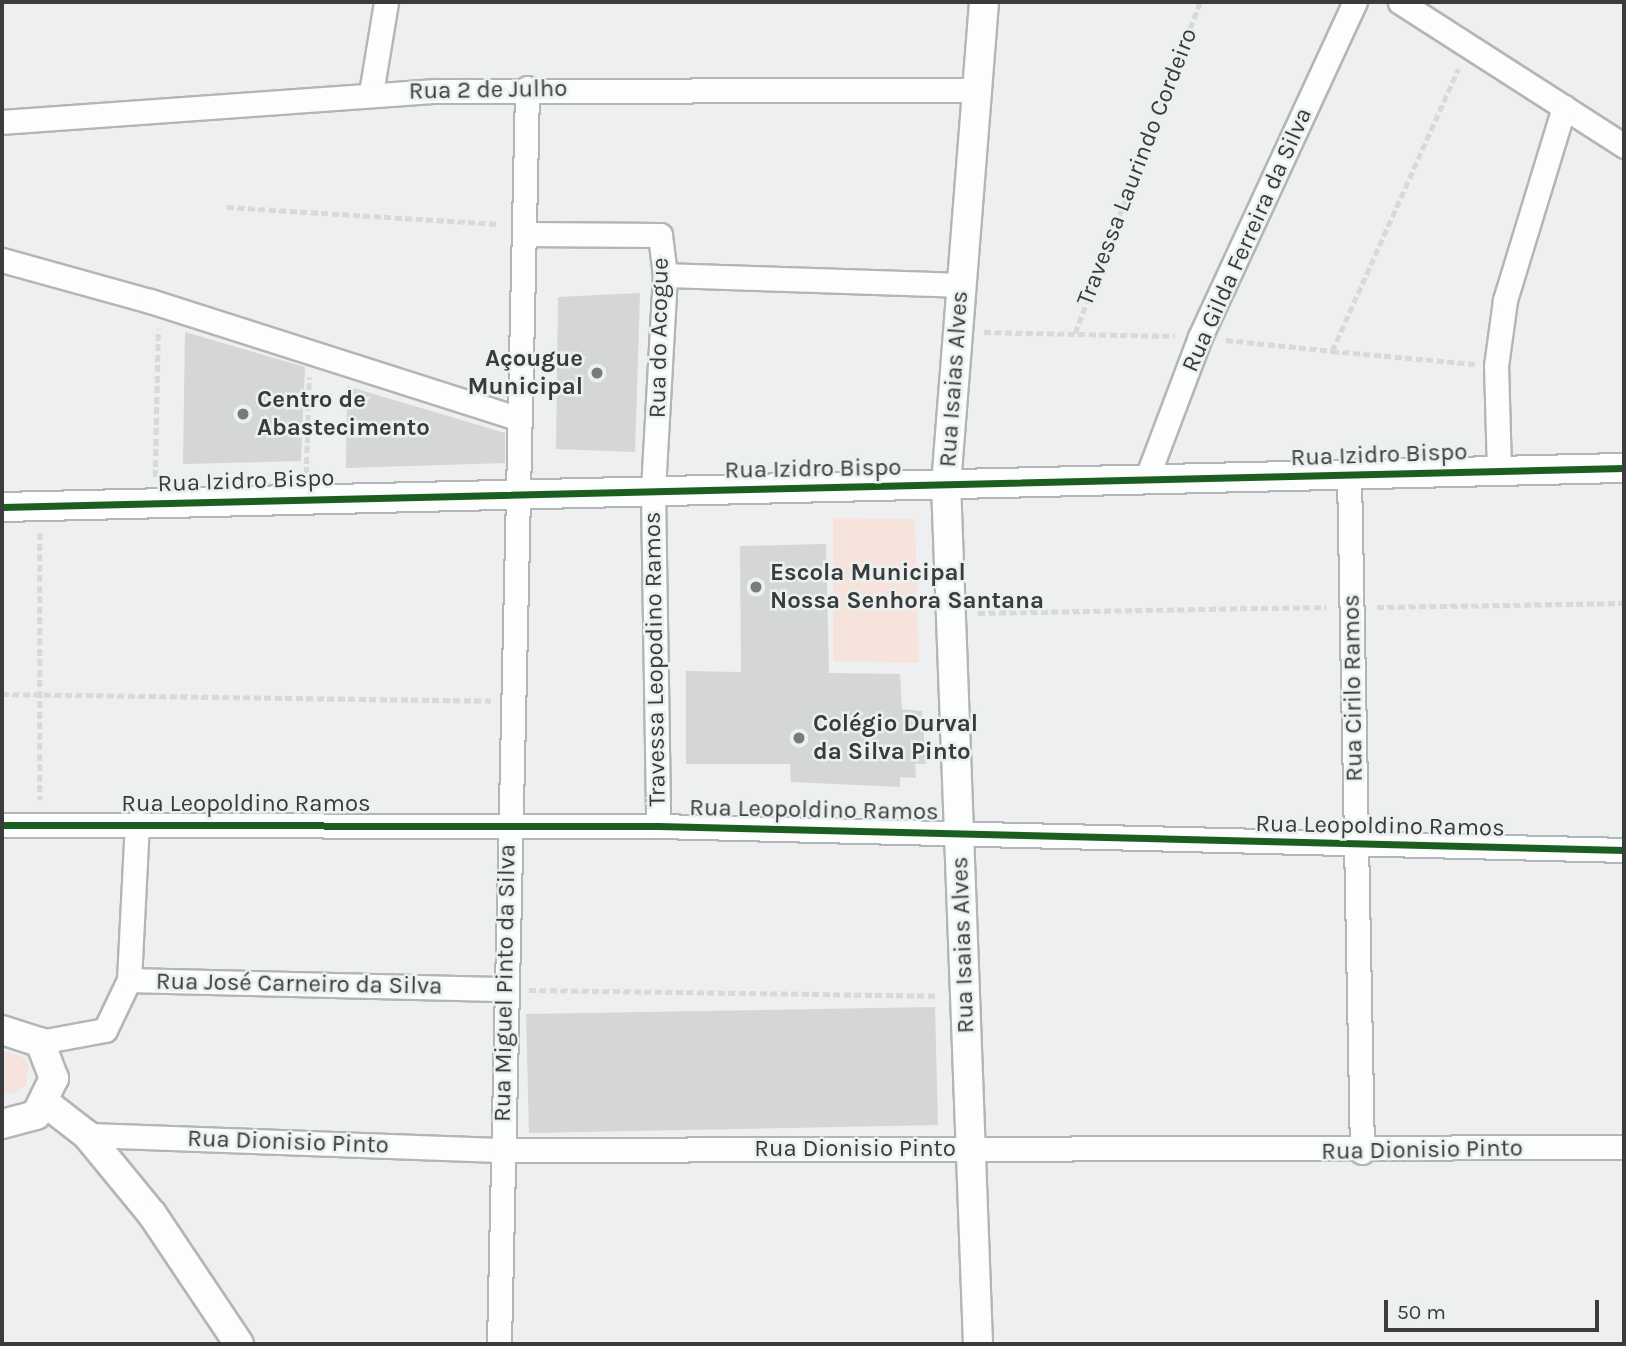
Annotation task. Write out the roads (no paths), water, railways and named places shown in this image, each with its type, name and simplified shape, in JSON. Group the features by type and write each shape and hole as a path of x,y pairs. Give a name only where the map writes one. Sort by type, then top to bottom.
{"street":[{"path":"370,93 386,2"},
{"name":"Rua Isaias Alves","path":"978,1344 946,485 984,2"},
{"name":"Rua Gilda Ferreira da Silva","path":"1146,480 1200,337 1355,2"},
{"path":"1400,2 1624,146"},
{"path":"518,496 527,88"},
{"name":"Rua 2 de Julho","path":"2,122 370,93 527,88 975,90"},
{"path":"1499,471 1496,366 1505,300 1564,107"},
{"name":"Rua do Acogue","path":"524,230 660,235 665,275 653,492"},
{"path":"2,260 159,303 519,419"},
{"path":"665,275 960,285"},
{"name":"Rua Izidro Bispo","path":"2,508 305,498 518,496 1624,468"},
{"name":"Rua Cirilo Ramos","path":"1349,475 1362,1152"},
{"name":"Travessa Leopodino Ramos","path":"653,492 658,826"},
{"name":"Rua Miguel Pinto da Silva","path":"499,1344 501,1150 518,496"},
{"path":"129,980 137,822"},
{"name":"Rua Leopoldino Ramos","path":"2,825 137,822 658,826 1355,846 1624,850"},
{"name":"Rua José Carneiro da Silva","path":"40,1042 104,1030 129,980 507,989"},
{"path":"2,1030 40,1042 53,1065 47,1104 23,1122 2,1124"},
{"path":"47,1104 87,1135 152,1214 239,1344"},
{"name":"Rua Dionisio Pinto","path":"87,1135 501,1150 970,1148 1362,1152 1624,1147"}],"place":[{"name":"Açougue Municipal","path":"597,373"},
{"name":"Centro de Abastecimento","path":"243,414"},
{"name":"Escola Municipal Nossa Senhora Santana","path":"756,587"},
{"name":"Colégio Durval da Silva Pinto","path":"799,738"}]}
